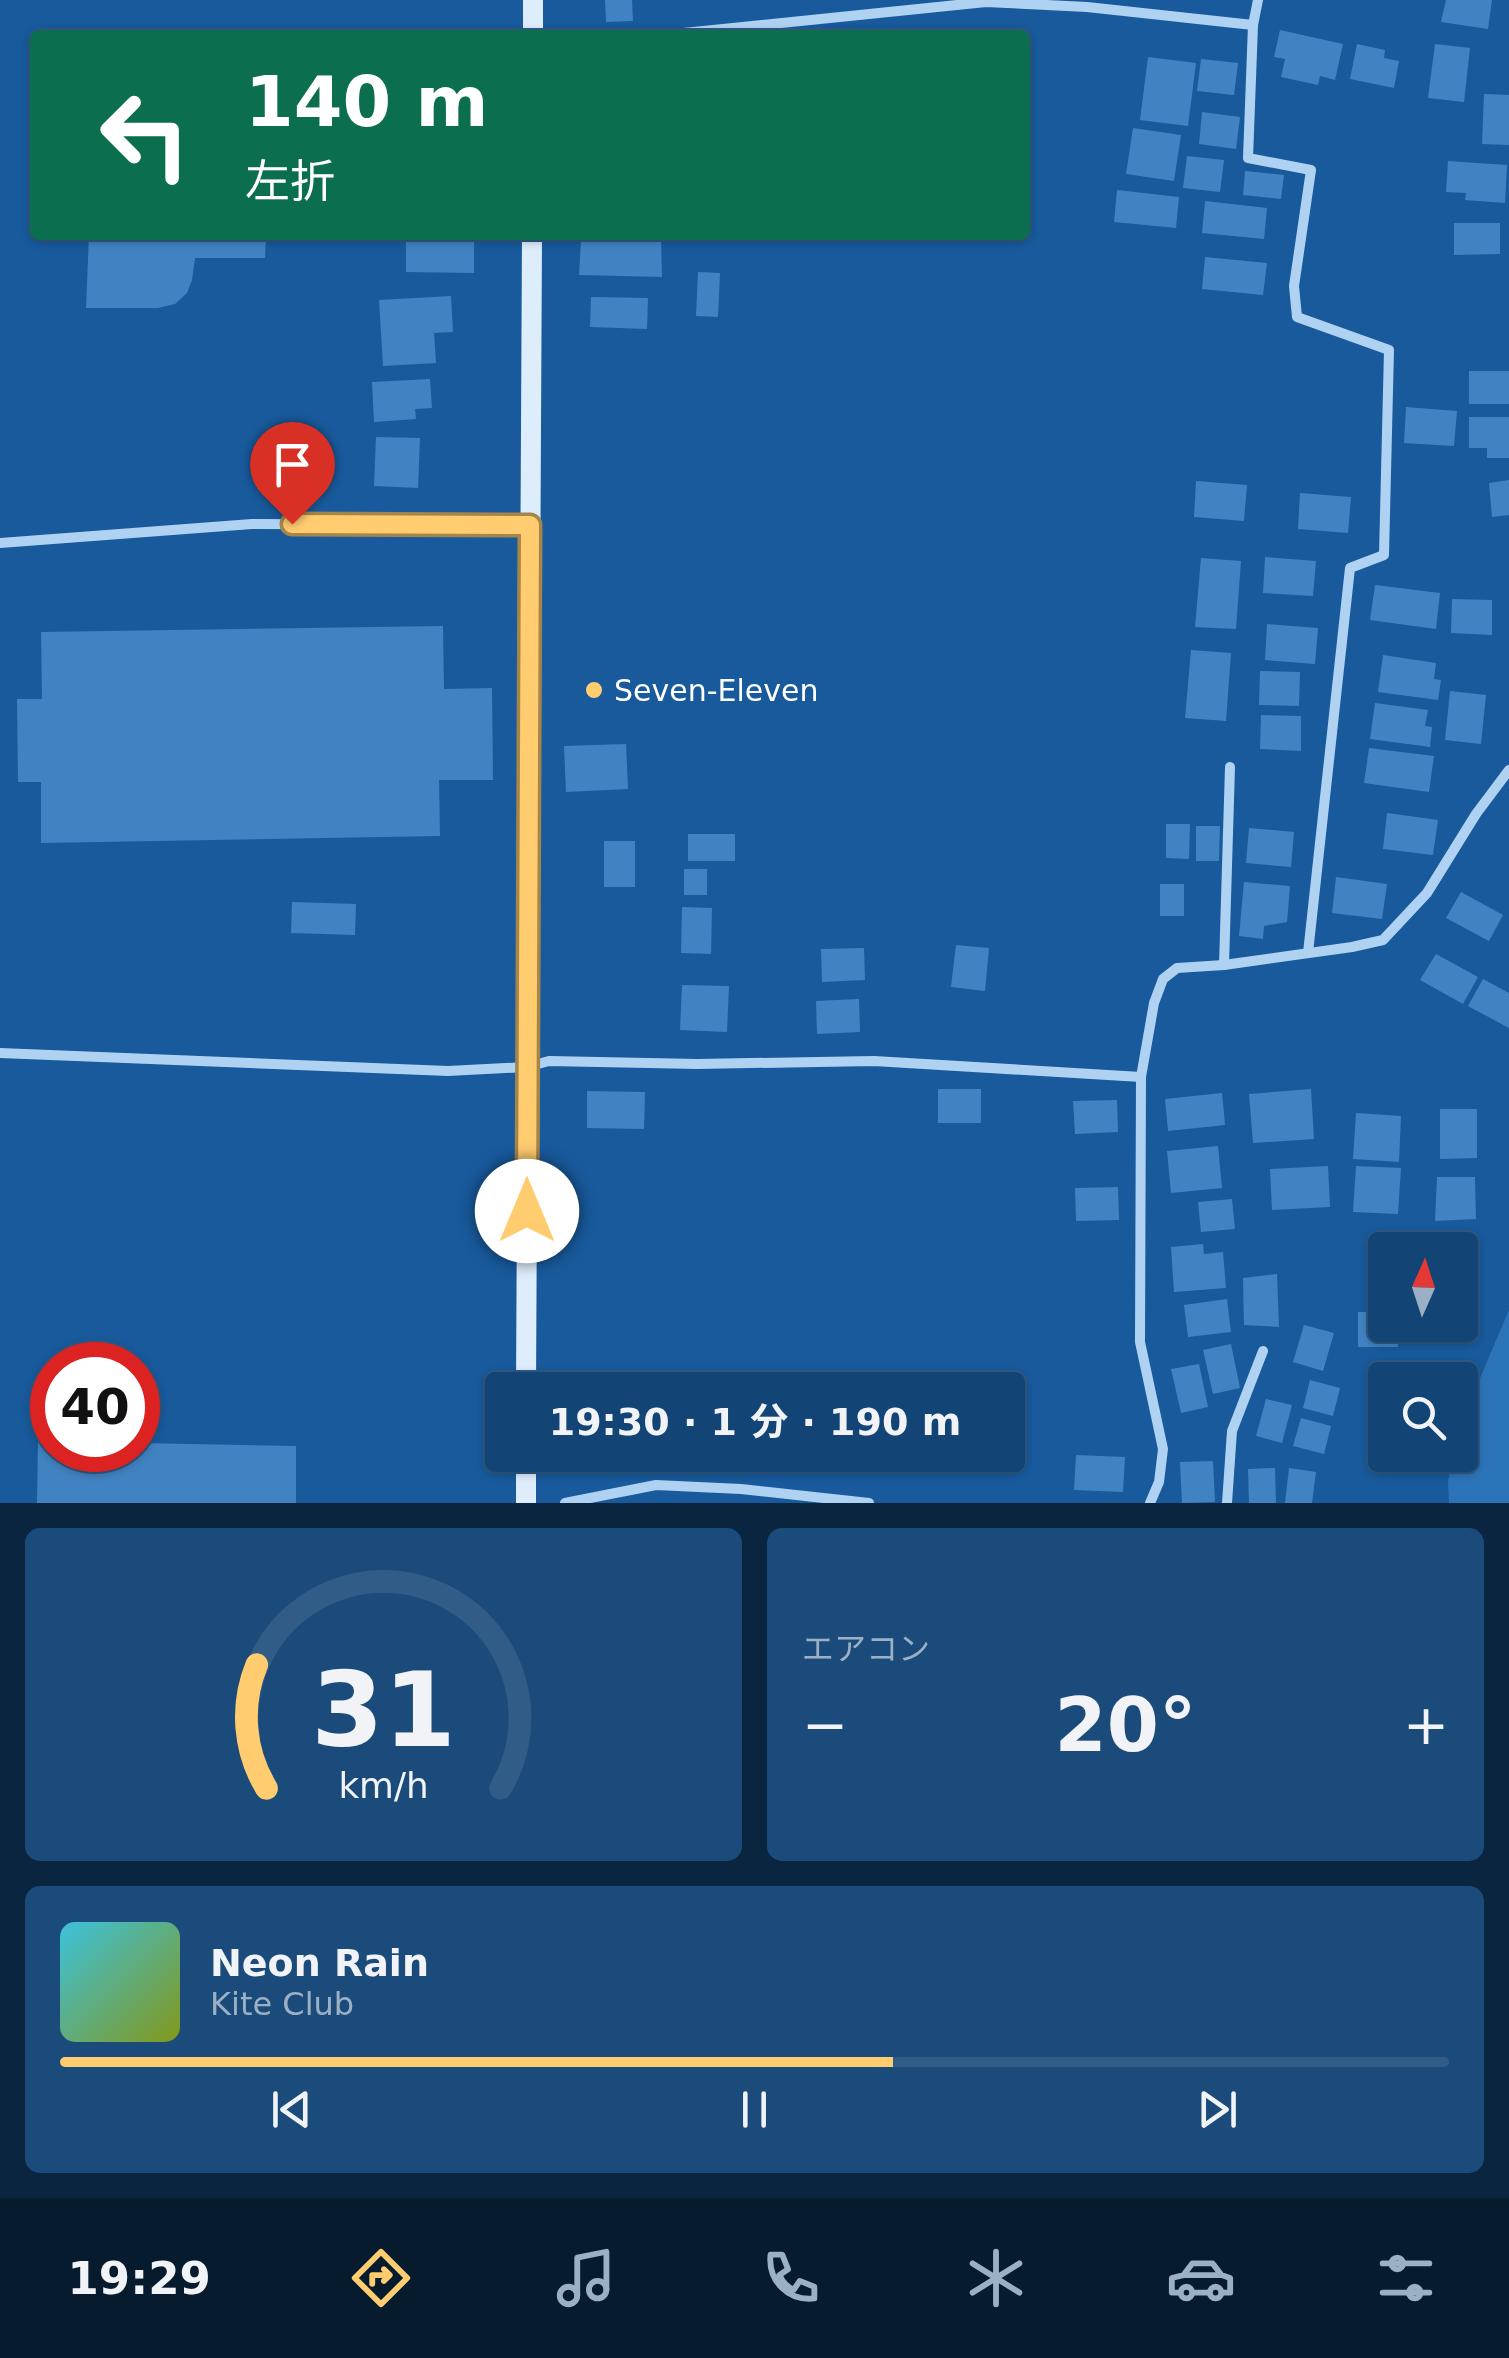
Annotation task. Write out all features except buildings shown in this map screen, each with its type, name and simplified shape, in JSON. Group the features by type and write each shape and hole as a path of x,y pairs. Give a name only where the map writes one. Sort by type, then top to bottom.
{"street":[{"path":"532,30 533,0"},
{"path":"1258,0 1253,25 1248,158 1311,170 1294,286 1297,317 1388,350 1384,555 1350,568 1308,953"},
{"path":"713,30 986,2 1086,6 1253,25"},
{"path":"526,1372 532,240"},
{"path":"0,543 252,524 530,525"},
{"path":"1224,965 1230,767"},
{"path":"1150,1503 1159,1482 1163,1449 1140,1342 1141,1077 1154,1003 1163,979 1177,968 1224,965 1383,940 1427,892 1509,770"},
{"path":"0,1053 448,1071 527,1067 549,1061 697,1064 874,1061 1141,1077"},
{"path":"1227,1503 1232,1431 1263,1351"},
{"path":"526,1472 526,1503"},
{"path":"565,1503 656,1485 741,1489 869,1503"}],"shaded area":[{"path":"1509,1310 1509,1503 1449,1503 1450,1472 1478,1472 1478,1383"}],"place":[{"name":"Seven-Eleven","path":"594,690"}],"route":[{"path":"292,524 530,525 527,1211"}]}
